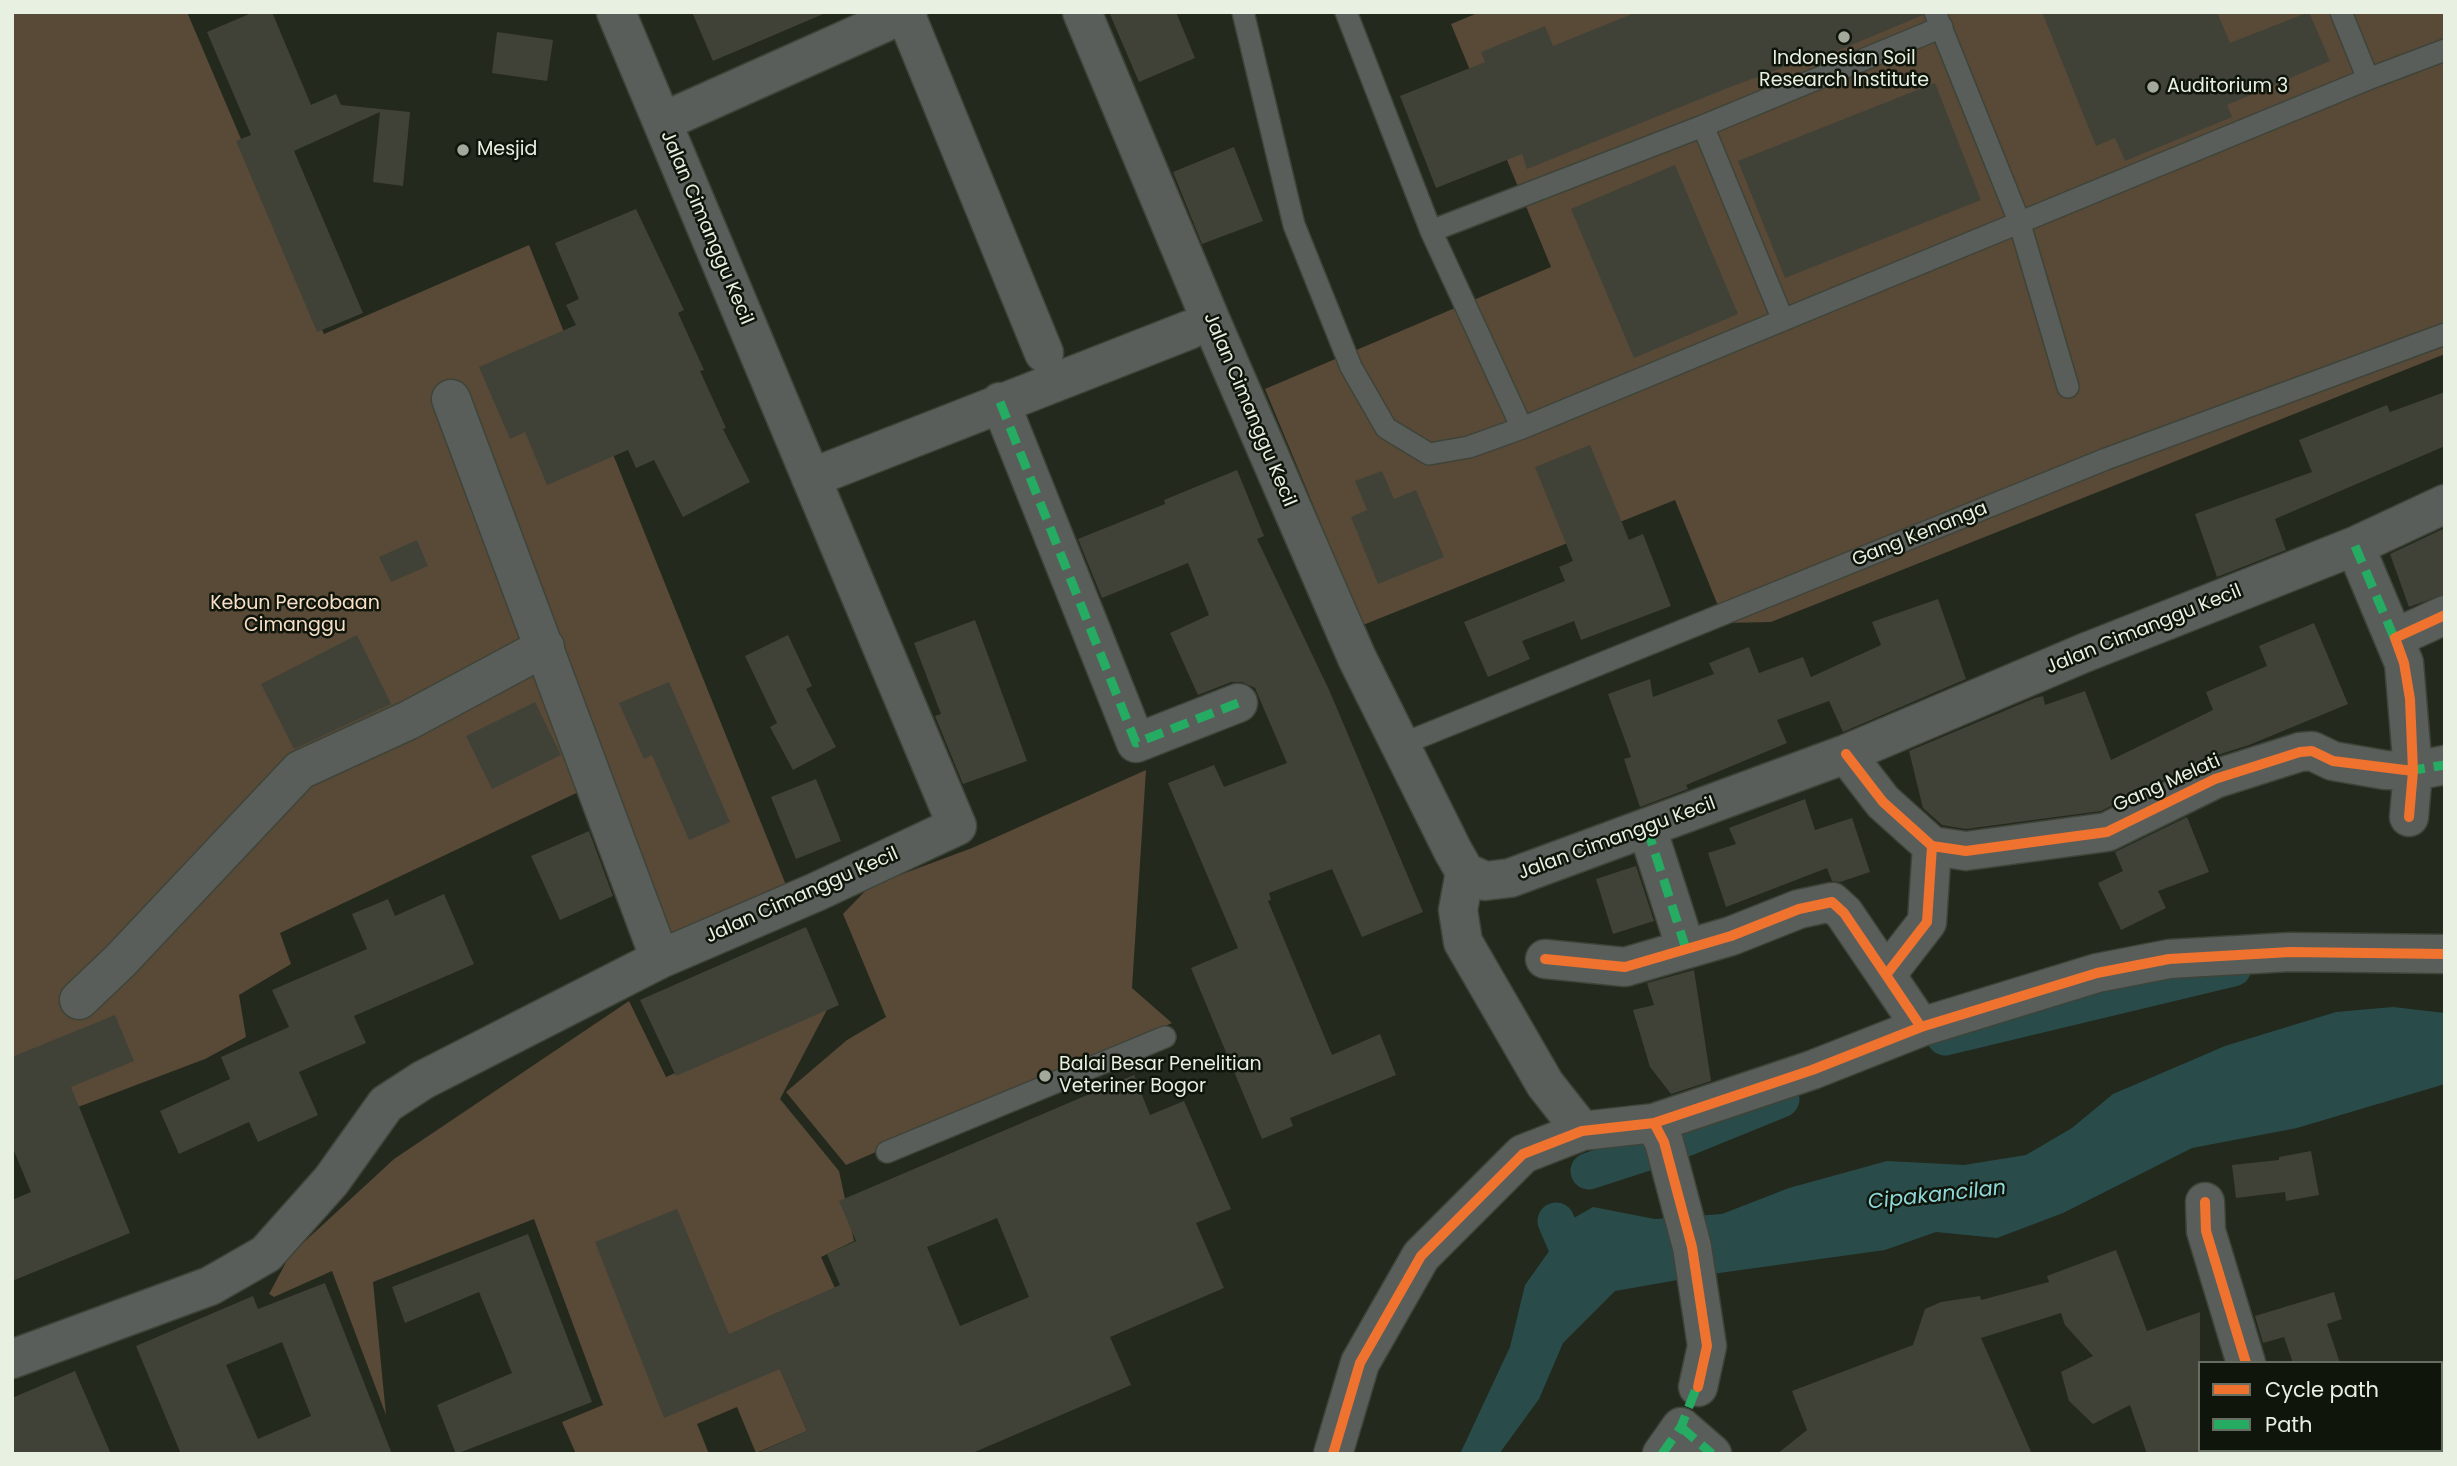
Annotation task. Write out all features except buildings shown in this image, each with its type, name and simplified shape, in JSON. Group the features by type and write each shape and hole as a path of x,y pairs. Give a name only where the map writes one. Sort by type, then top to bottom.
{"street":[{"name":"Jalan Cimanggu Kecil","path":"12,1359 210,1286 266,1254 331,1181 386,1104 423,1080 660,959 816,892 957,826 616,12"},
{"name":"Jalan Cimanggu Kecil","path":"1082,12 1357,658 1465,872 1485,881 1510,878 1846,754 2084,653 2355,545 2445,504"},
{"name":"Jalan Cimanggu Kecil","path":"662,122 906,13"},
{"path":"906,13 1044,353"},
{"path":"811,478 1189,330"},
{"path":"451,399 660,959"},
{"path":"1000,402 1136,743 1238,703"},
{"path":"2355,545 2404,663 2410,699 2429,768 2409,817"},
{"path":"2395,638 2445,615"},
{"path":"79,1000 120,961 300,770 410,720 545,647"},
{"name":"Gang Melati","path":"1932,846 1966,851 2107,832 2215,779 2300,752 2312,751 2346,763 2429,768"},
{"path":"1846,754 1883,802 1932,846 1927,922 1886,975"},
{"path":"1647,828 1686,949"},
{"path":"1465,872 1458,910 1462,942 1545,1084 1582,1132"},
{"path":"1545,959 1625,967 1731,936 1807,906 1832,902 1844,913 1921,1027"},
{"path":"1334,1454 1360,1363 1421,1256 1523,1154 1582,1132 1659,1132 1921,1027 2096,973 2169,959 2290,952 2445,954"},
{"path":"1659,1132 1692,1247 1699,1284 1707,1346 1698,1387"},
{"path":"2205,1202 2206,1231 2245,1361"},
{"path":"1662,1454 1681,1427 1712,1454"}],"lane":[{"path":"1243,12 1294,225 1351,367 1386,428 1429,454 1469,447 1522,428 1877,284 2020,221 2445,50"},
{"path":"1346,12 1431,232 1522,428"},
{"path":"2341,12 2368,79"},
{"path":"1431,232 1703,126 1938,20 2020,221 2068,387"},
{"path":"1703,126 1783,320"},
{"name":"Gang Kenanga","path":"1400,746 2106,459 2445,334"},
{"path":"887,1153 1165,1037"}],"green space":[{"name":"Kebun Percobaan Cimanggu","path":"12,12 187,12 324,334 529,245 786,885 651,942 587,788 280,933 291,964 239,995 246,1037 205,1059 12,1132"},
{"path":"1480,12 2445,12 2445,354 1771,622 1725,623 1675,500 1363,625 1265,389 1551,267 1451,24"},
{"path":"1146,770 1132,988 1172,1023 846,1165 786,1092 847,1040 886,1017 843,914 870,886 972,848"},
{"path":"629,1001 666,1077 829,1006 780,1099 839,1171 854,1241 821,1257 887,1404 804,1301 759,1321 807,1431 756,1453 737,1407 697,1424 709,1454 576,1454 562,1422 603,1405 534,1219 373,1282 386,1415 332,1271 274,1297 269,1294 290,1255 394,1159"}],"water":[{"name":"Cipakancilan","path":"2393,1007 2445,1013 2445,1084 2297,1128 2192,1148 2063,1213 1997,1238 1936,1232 1885,1250 1712,1274 1615,1291 1563,1343 1539,1399 1499,1454 1460,1454 1510,1347 1525,1285 1572,1219 1593,1207 1655,1219 1722,1214 1789,1188 1887,1161 1964,1165 2026,1155 2072,1128 2113,1094 2225,1046 2336,1012"}],"waterway":[{"path":"1945,1037 2233,968"},
{"path":"1589,1171 1663,1147 1781,1099"},
{"path":"1556,1221 1579,1275"}],"marked path":[{"path":"1000,402 1136,743 1238,703"},
{"path":"2355,546 2396,642"},
{"path":"2407,771 2445,765"},
{"path":"1647,828 1686,949"},
{"path":"1662,1454 1681,1427 1699,1381"},
{"path":"1681,1427 1712,1454"},
{"path":"2413,1454 2416,1452"}],"cycle path":[{"path":"2409,817 2413,771 2410,699 2404,663 2395,638 2445,615"},
{"path":"1846,754 1883,802 1932,846 1966,851 2107,832 2215,779 2300,752 2312,751 2333,761 2413,771"},
{"path":"1921,1027 1886,975 1927,922 1932,846"},
{"path":"1545,959 1625,967 1731,936 1799,909 1832,902 1844,913 1886,975"},
{"path":"1333,1454 1360,1363 1421,1256 1523,1154 1582,1131 1654,1123 1812,1070 1921,1027 2097,973 2169,959 2290,952 2445,954"},
{"path":"1654,1123 1664,1142 1692,1247 1707,1346 1698,1387"},
{"path":"2205,1202 2206,1231 2245,1361"}],"place":[{"name":"Indonesian Soil Research Institute","path":"1844,37"},
{"name":"Auditorium 3","path":"2153,87"},
{"name":"Mesjid","path":"463,150"},
{"name":"Balai Besar Penelitian Veteriner Bogor","path":"1045,1076"}]}
